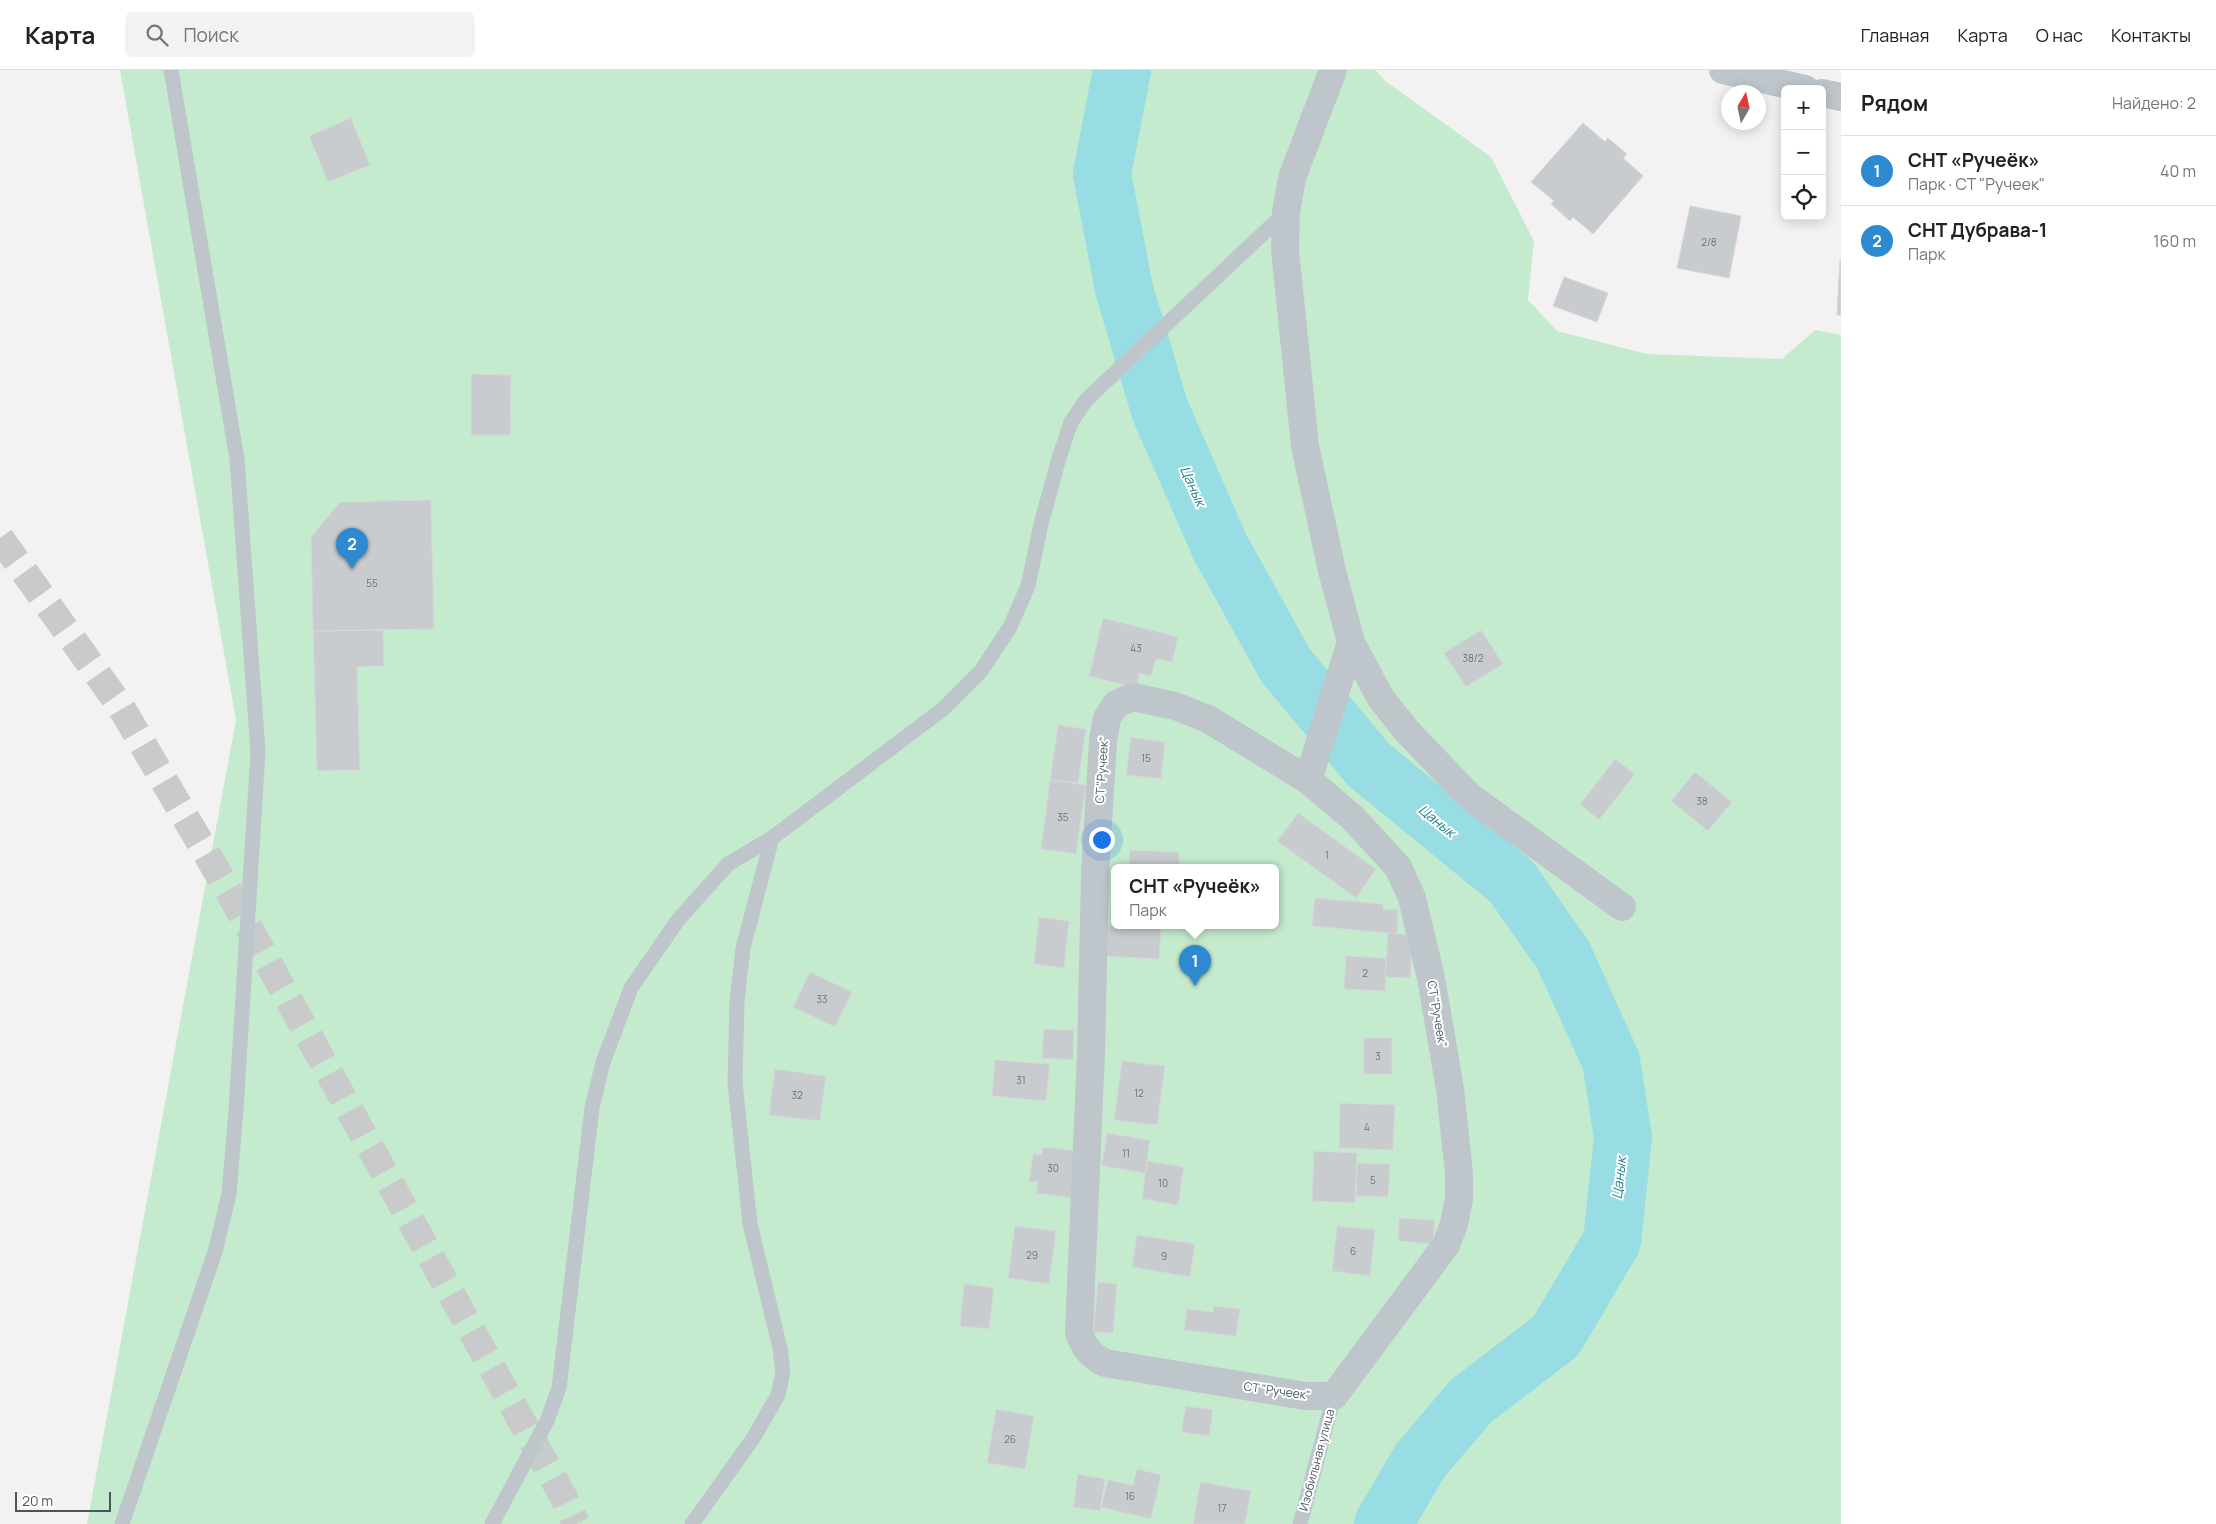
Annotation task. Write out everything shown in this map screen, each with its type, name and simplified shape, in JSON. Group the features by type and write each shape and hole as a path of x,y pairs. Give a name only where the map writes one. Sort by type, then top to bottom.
{"street":[{"path":"1333,70 1292,178 1286,212 1285,250 1305,446 1332,571 1351,642 1385,704 1406,730 1470,796 1622,907"},
{"path":"1723,70 1788,85"},
{"path":"1826,94 1841,97"},
{"path":"1308,780 1351,642"},
{"name":"СТ \"Ручеек\"","path":"1133,697 1175,706 1208,719 1308,780 1354,818 1381,847 1398,867 1412,898 1431,978 1448,1079 1459,1173 1459,1199 1454,1224 1446,1245 1334,1396 1305,1396 1105,1363 1092,1356 1083,1344 1079,1332 1091,1053 1095,873 1103,741 1107,718 1116,704 1133,697"}],"lane":[{"path":"122,1524 215,1252 229,1194 258,752 237,459 172,70"},
{"path":"492,1524 548,1421 559,1388 592,1108 603,1062 631,988 678,920 728,864 772,838 943,709 980,671 1010,627 1028,586 1041,524 1071,422 1086,400 1286,212"},
{"path":"692,1524 754,1437 778,1395 783,1372 780,1348 750,1224 735,1083 737,1001 743,948 772,838"},
{"name":"Изобильная улица","path":"1300,1524 1334,1396"}],"green space":[{"path":"120,70 1375,70 1385,81 1491,157 1534,241 1528,300 1557,331 1647,354 1782,359 1815,330 1841,335 1841,1524 87,1524 236,720"}],"building":[{"path":"351,118 370,165 328,182 309,136"},
{"path":"1583,123 1605,142 1608,138 1627,154 1623,158 1643,176 1593,234 1573,217 1570,221 1551,204 1554,201 1531,182"},
{"path":"1690,206 1741,216 1729,278 1677,268"},
{"path":"1840,260 1841,315 1837,315"},
{"path":"1564,277 1608,293 1597,322 1553,306"},
{"path":"471,374 511,375 510,435 471,435"},
{"path":"431,500 434,629 313,631 311,537 340,502"},
{"path":"1103,618 1178,637 1172,662 1156,659 1151,676 1139,673 1136,688 1089,676"},
{"path":"383,630 384,666 357,667 360,770 317,771 313,631"},
{"path":"1481,630 1503,664 1466,687 1444,653"},
{"path":"1058,725 1086,729 1078,783 1050,780"},
{"path":"1131,737 1165,742 1161,779 1126,775"},
{"path":"1615,759 1635,774 1599,820 1580,804"},
{"path":"1695,772 1732,802 1708,831 1671,801"},
{"path":"1050,780 1086,785 1076,854 1041,849"},
{"path":"1298,813 1376,869 1356,898 1277,841"},
{"path":"1130,850 1179,852 1179,864 1129,864"},
{"path":"1315,898 1383,904 1383,909 1398,910 1397,934 1312,926"},
{"path":"1039,917 1069,921 1064,968 1034,964"},
{"path":"1106,925 1111,925 1111,929 1161,929 1159,959 1104,956"},
{"path":"1388,933 1413,935 1410,978 1385,977"},
{"path":"1346,956 1386,958 1385,991 1344,989"},
{"path":"810,972 852,992 835,1027 793,1007"},
{"path":"1044,1029 1074,1030 1073,1060 1042,1058"},
{"path":"1364,1038 1392,1038 1392,1074 1364,1074"},
{"path":"995,1060 1050,1064 1046,1101 992,1096"},
{"path":"1122,1061 1165,1066 1157,1125 1114,1120"},
{"path":"775,1069 826,1076 820,1121 769,1115"},
{"path":"1340,1103 1395,1105 1393,1150 1339,1148"},
{"path":"1107,1133 1150,1140 1145,1173 1102,1166"},
{"path":"1043,1147 1077,1151 1071,1198 1036,1193 1038,1182 1029,1181 1033,1154 1042,1155"},
{"path":"1314,1151 1357,1153 1355,1203 1312,1201"},
{"path":"1147,1161 1184,1167 1178,1205 1142,1199"},
{"path":"1357,1163 1390,1164 1388,1197 1356,1196"},
{"path":"1399,1218 1435,1220 1433,1244 1398,1241"},
{"path":"1015,1226 1056,1231 1049,1284 1008,1278"},
{"path":"1337,1226 1375,1230 1370,1276 1332,1271"},
{"path":"1137,1235 1195,1244 1190,1277 1132,1267"},
{"path":"1098,1282 1117,1284 1113,1333 1093,1332"},
{"path":"964,1284 994,1288 989,1329 960,1326"},
{"path":"1214,1306 1240,1309 1236,1336 1184,1330 1187,1309 1213,1312"},
{"path":"1186,1406 1213,1410 1209,1436 1181,1432"},
{"path":"996,1409 1034,1416 1025,1469 987,1463"},
{"path":"1137,1469 1161,1475 1151,1519 1101,1507 1108,1480 1133,1485"},
{"path":"1078,1474 1105,1479 1100,1511 1073,1507"},
{"path":"1200,1482 1251,1491 1245,1524 1193,1524"}],"waterway":[{"name":"Цанык","path":"1122,70 1102,174 1124,289 1160,410 1220,547 1286,666 1369,765 1512,882 1563,955 1611,1061 1623,1137 1612,1241 1556,1336 1471,1401 1420,1461 1383,1524"}],"tunnel":[{"path":"0,538 121,707 233,899 563,1496 576,1524"}],"place":[{"name":"СНТ Дубрава-1","path":"352,569"},
{"name":"СНТ «Ручеёк»","path":"1195,986"}]}
